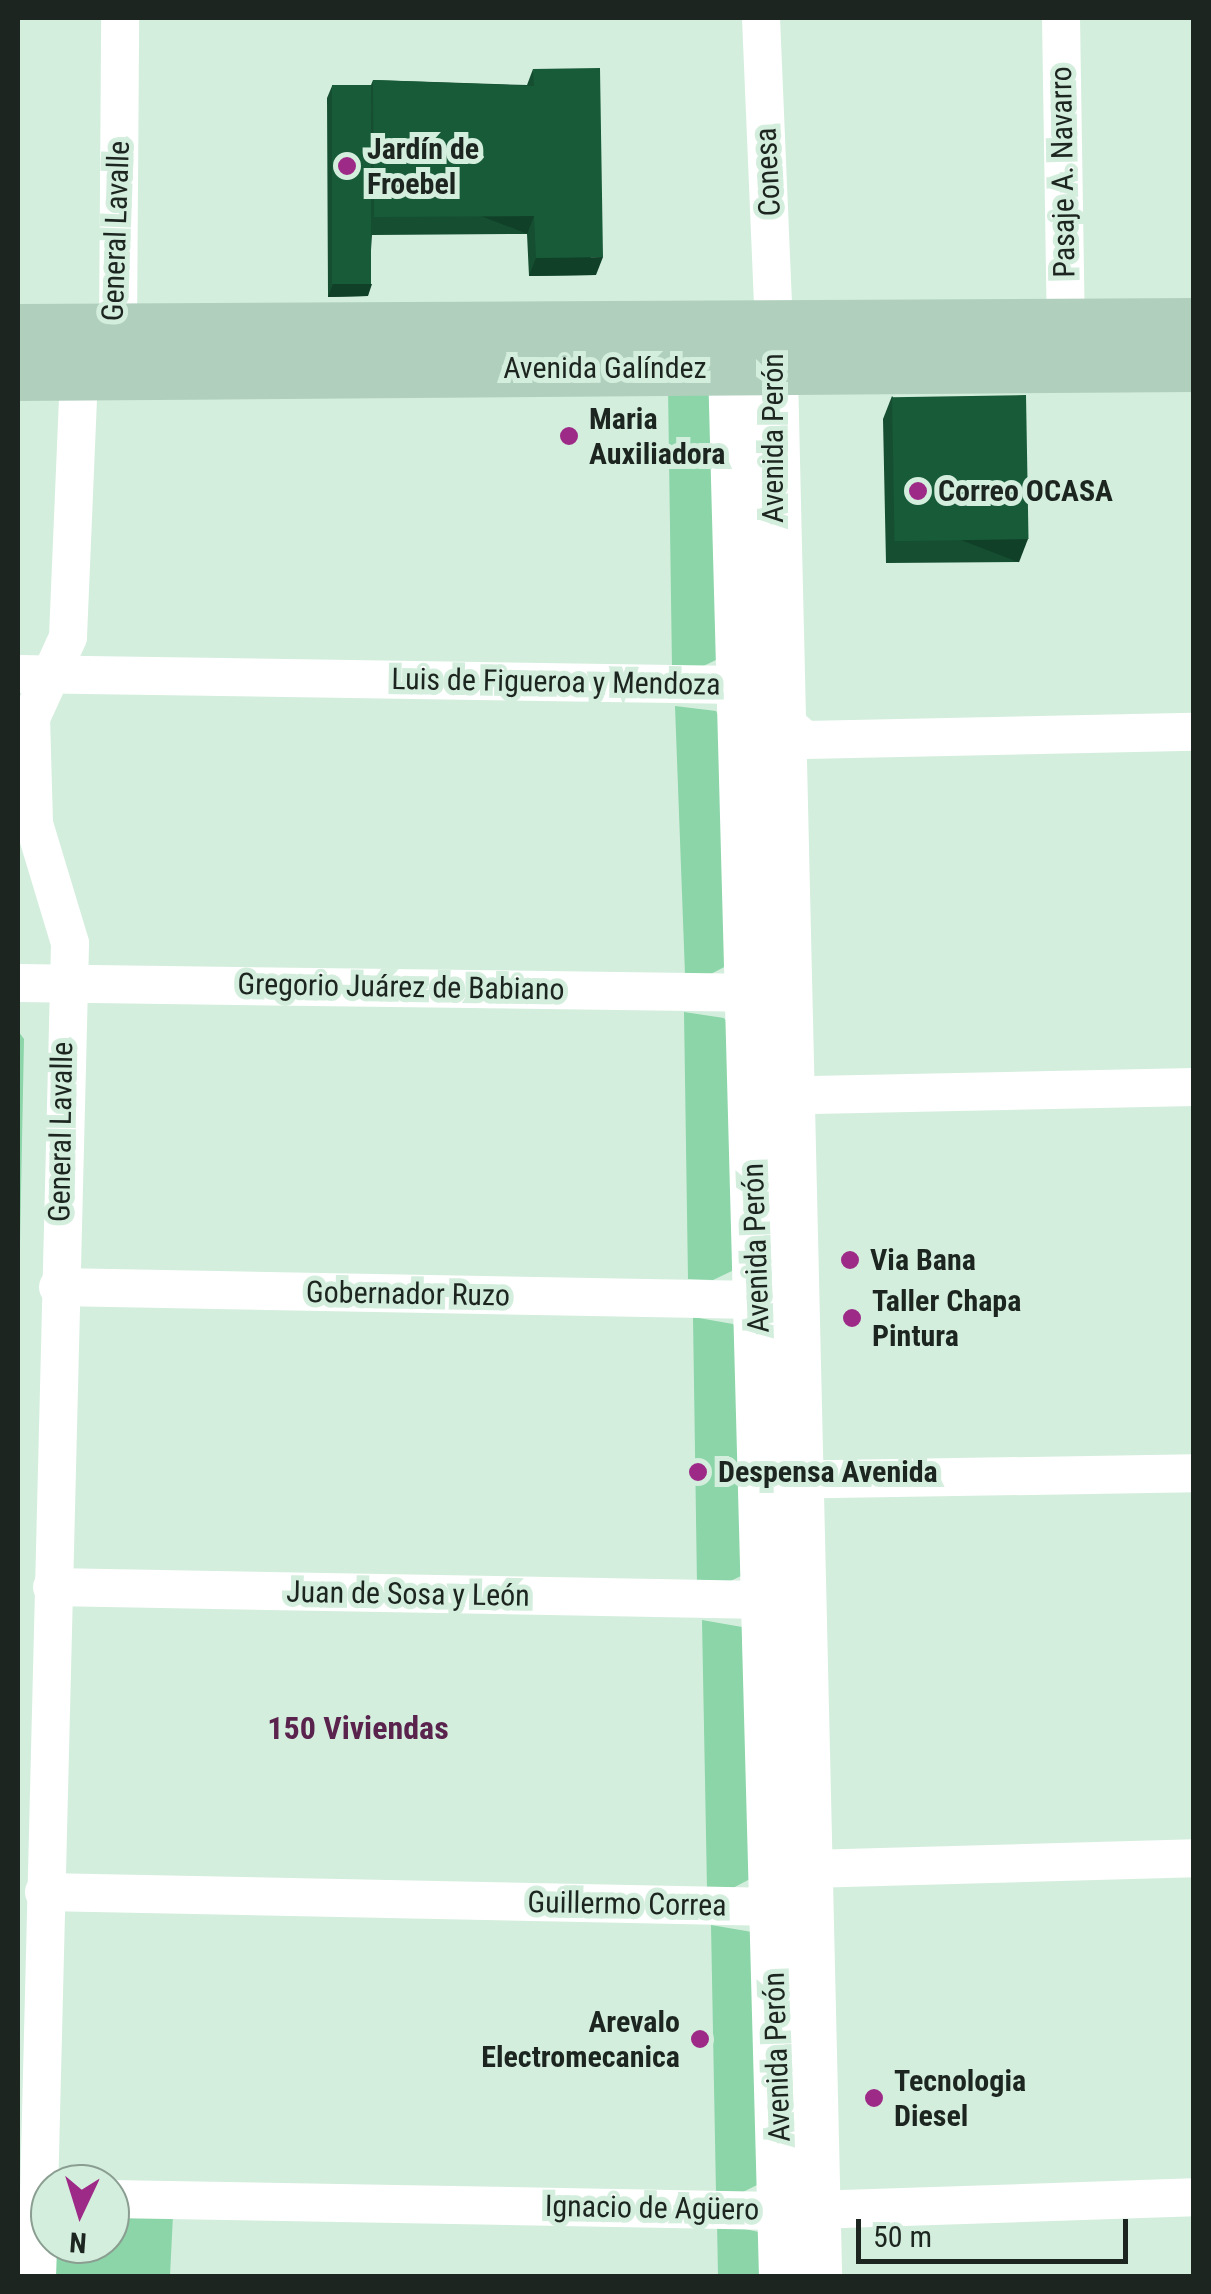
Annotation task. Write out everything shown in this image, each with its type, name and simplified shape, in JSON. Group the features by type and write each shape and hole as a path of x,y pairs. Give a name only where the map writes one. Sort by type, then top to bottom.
{"main road":[{"name":"Avenida Galíndez","path":"18,373 759,354 1066,326 1194,325"},
{"name":"Avenida Galíndez","path":"18,331 118,330 759,354 1194,364"}],"street":[{"name":"General Lavalle","path":"36,2164 70,943 34,824 31,718 35,674 68,637 79,372 118,330 120,18"},
{"name":"Conesa","path":"759,354 761,18"},
{"name":"Pasaje A. Navarro","path":"1061,18 1066,326"},
{"name":"Avenida Perón","path":"759,354 740,685 767,993 780,1480 808,1869 799,2209 783,2276"},
{"name":"Avenida Perón","path":"759,354 778,717 767,993"},
{"name":"Luis de Figueroa y Mendoza","path":"35,674 740,685 805,740 1194,732"},
{"name":"Gregorio Juárez de Babiano","path":"18,983 767,993"},
{"path":"770,1096 1194,1088"},
{"name":"Avenida Perón","path":"770,1096 757,1300 780,1480 765,1600 773,1906 799,2209 818,2276"},
{"name":"Gobernador Ruzo","path":"58,1287 757,1300"},
{"path":"780,1480 1194,1472"},
{"name":"Juan de Sosa y León","path":"52,1588 765,1600"},
{"path":"773,1906 808,1869 1194,1858"},
{"name":"Guillermo Correa","path":"44,1892 773,1906"},
{"name":"Ignacio de Agüero","path":"130,2200 799,2209 1194,2197"}],"green space":[{"path":"668,386 711,393 725,640 716,660 697,669 672,668"},
{"path":"675,706 716,711 724,725 728,965 709,975 685,974"},
{"path":"684,1012 724,1018 733,1031 740,1251 732,1271 713,1280 688,1279"},
{"path":"18,1031 24,1039 18,1347"},
{"path":"693,1317 733,1324 742,1337 741,1576 722,1585 697,1584"},
{"path":"702,1620 742,1627 750,1879 731,1889 707,1888"},
{"path":"711,1925 752,1932 759,2184 741,2193 716,2193"},
{"path":"130,2214 173,2215 170,2276 56,2276 56,2264 130,2264"},
{"path":"717,2223 759,2232 768,2276 718,2276"}],"building":[{"path":"600,68 603,257 536,258 534,216 374,217 373,80 534,86 533,69"},
{"name":"Jardín de Froebel","path":"332,85 371,85 371,284 332,284"},
{"path":"1026,395 1029,539 895,541 892,397"}],"place":[{"name":"Jardín de Froebel","path":"347,166"},
{"name":"Maria Auxiliadora","path":"569,436"},
{"name":"Correo OCASA","path":"918,491"},
{"name":"Via Bana","path":"850,1260"},
{"name":"Taller Chapa Pintura","path":"852,1318"},
{"name":"Despensa Avenida","path":"698,1472"},
{"name":"Arevalo Electromecanica","path":"700,2039"},
{"name":"Tecnologia Diesel","path":"874,2098"}],"district":[{"name":"150 Viviendas","path":"358,1728"}]}
